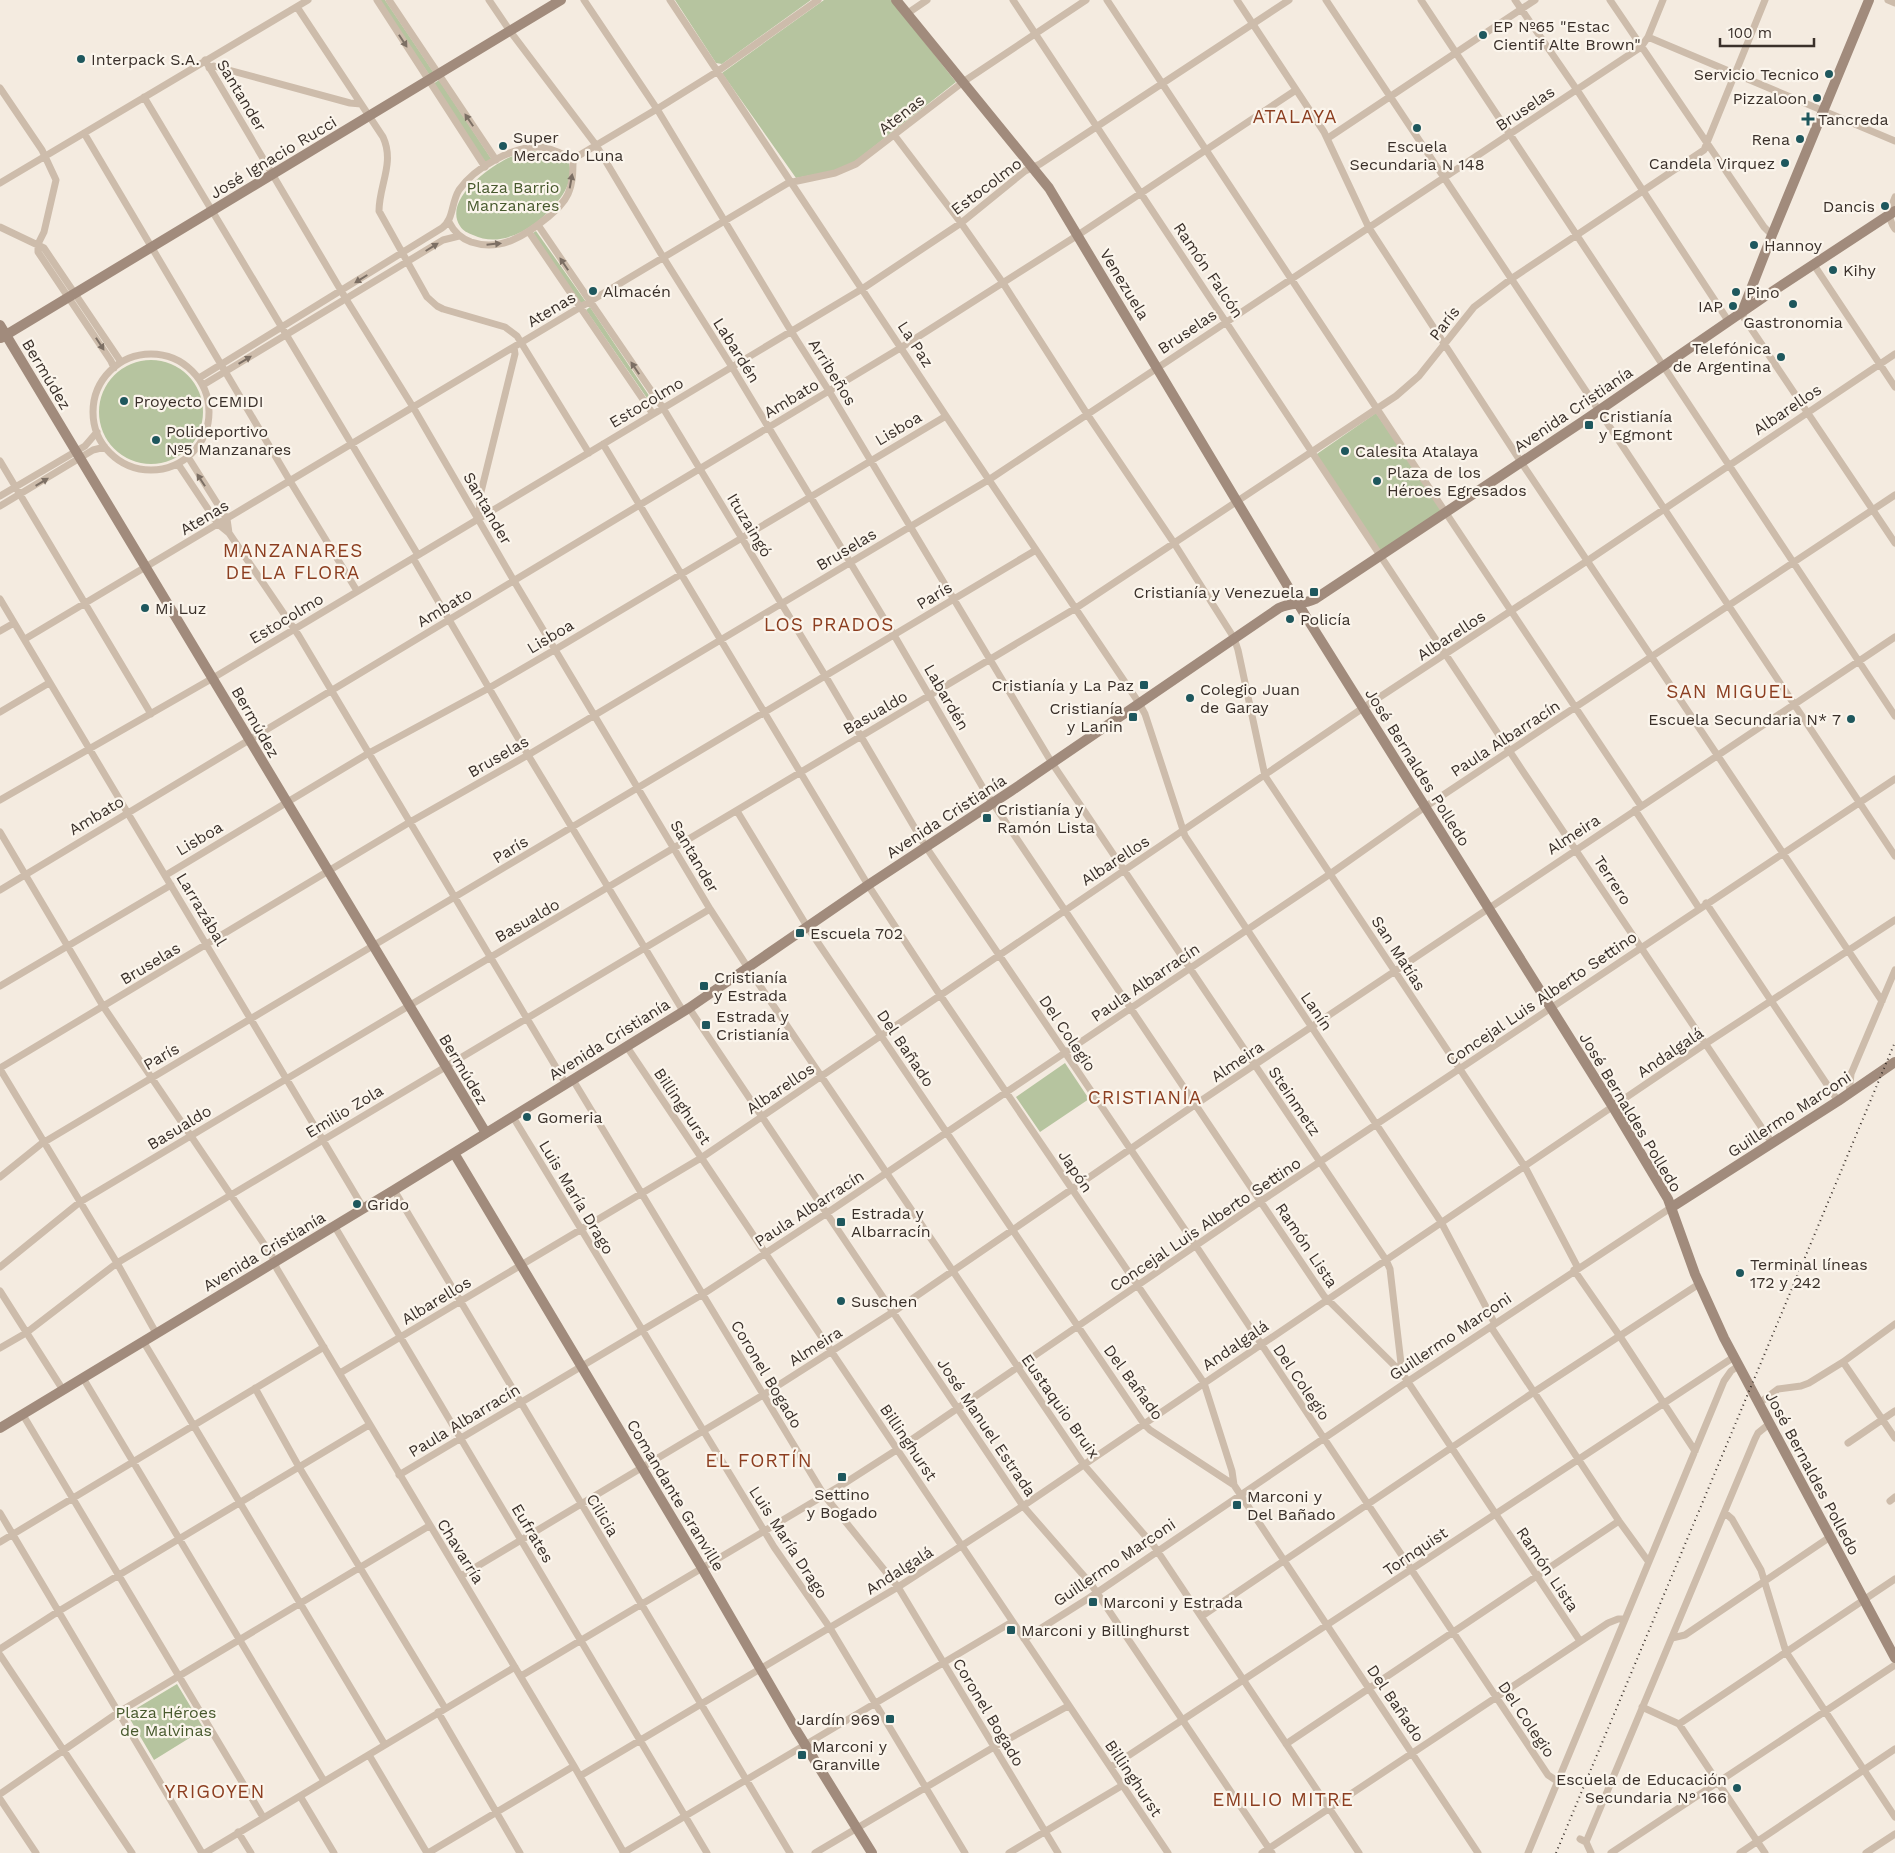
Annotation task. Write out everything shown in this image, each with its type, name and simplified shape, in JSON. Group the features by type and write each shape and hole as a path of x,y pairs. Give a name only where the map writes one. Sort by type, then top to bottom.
{"street":[{"path":"0,184 308,0"},
{"path":"376,0 485,167"},
{"path":"388,0 496,160"},
{"name":"Labardén","path":"489,0 510,31 596,144 850,562 993,802"},
{"name":"José Ignacio Rucci","path":"3,336 561,0"},
{"name":"Arribeños","path":"584,0 657,109 1052,763"},
{"name":"La Paz","path":"670,0 946,416 1139,702"},
{"path":"572,159 718,71 818,0"},
{"name":"Venezuela","path":"896,0 1049,188 1299,604"},
{"path":"908,13 927,0"},
{"name":"Ramón Falcón","path":"1013,0 1380,556"},
{"name":"Atenas","path":"25,639 290,482 724,220 791,182 847,169 895,136 963,82 1086,0"},
{"path":"1107,0 1576,708 1699,908"},
{"path":"1237,0 1328,138 1368,228 1521,462 1882,1001"},
{"name":"Estocolmo","path":"0,800 213,678 862,289 961,223 1025,171 1096,127 1289,0"},
{"path":"1326,0 1663,510 1895,856"},
{"path":"1421,0 1895,716"},
{"path":"1515,0 1577,90 1642,192 1729,322"},
{"path":"1328,138 1535,0"},
{"path":"1610,0 1706,144 1764,227 1772,235"},
{"name":"Bruselas","path":"0,1069 410,822 528,755 990,479 1641,47 1648,37 1663,0"},
{"name":"París","path":"1076,608 1377,410 1412,382 1445,345 1474,307 1510,279 1704,150 1765,0"},
{"path":"1870,0 1742,312 1744,318 1895,543"},
{"path":"1888,0 1895,3"},
{"path":"296,7 370,116 385,143 388,157 379,211 427,296 437,306 505,327 517,336 589,453"},
{"path":"1648,37 1895,141"},
{"name":"Santander","path":"205,60 710,909 748,968"},
{"path":"209,68 214,66 350,103 361,104"},
{"path":"0,88 54,172 56,185 44,232 38,244 38,252 121,362"},
{"path":"902,348 1078,235 1296,90"},
{"name":"José Manuel Estrada","path":"144,97 351,444 489,688 644,948 827,1213 1023,1506 1096,1592 1271,1851"},
{"path":"84,133 290,482 357,591"},
{"name":"San Matías","path":"895,136 961,223 1003,283 1087,414 1174,542 1234,638 1265,776 1525,1167 1576,1269 1695,1451"},
{"path":"199,378 442,228 449,222 455,200 461,188 496,160 518,150 540,147 558,152 572,159"},
{"path":"449,222 454,232 459,236 478,244 493,245 511,241 529,232 557,209 568,194 573,171 572,159"},
{"path":"1895,196 1890,222 1895,229"},
{"name":"Avenida Cristianía","path":"0,1428 335,1227 686,1009 1279,608 1286,604 1299,604 1315,599 1892,213"},
{"name":"Ituzaingó","path":"538,225 662,408 700,468 926,846"},
{"path":"0,227 26,241 38,244"},
{"path":"529,232 653,414"},
{"path":"203,385 444,240 459,236"},
{"path":"1814,265 1895,387"},
{"path":"72,295 114,368"},
{"name":"Bermúdez","path":"0,325 3,336 78,455 213,678 486,1134"},
{"path":"478,519 480,498 515,354 514,347"},
{"name":"Ambato","path":"0,890 248,739 902,348"},
{"name":"Albarellos","path":"340,1373 701,1158 1363,708 1446,655 1895,354"},
{"path":"163,355 179,361 199,378 203,385 209,402 207,428 200,444 188,457 178,464 169,468 152,470 134,468 118,460 105,447 97,432 94,415 95,397 102,381 121,362 137,356 163,355"},
{"name":"Lisboa","path":"166,875 369,752 556,650 680,573 946,416"},
{"path":"0,506 20,495 78,455 97,432"},
{"name":"Japón","path":"604,444 868,885 940,995 1204,1383 1232,1471 1234,1485"},
{"path":"0,496 78,455 105,447"},
{"path":"188,457 227,519 229,533"},
{"path":"0,461 151,714"},
{"path":"178,464 218,524 229,533"},
{"name":"Paula Albarracín","path":"399,1475 703,1294 827,1213 1330,874 1425,807 1895,495"},
{"path":"469,502 480,498"},
{"name":"Coronel Bogado","path":"229,533 299,636 490,957 528,1019 642,1193 824,1495 898,1587 1058,1853"},
{"name":"París","path":"0,1177 44,1142 456,898 763,712 826,677 1036,550"},
{"name":"Terrero","path":"1380,556 1772,1143"},
{"name":"Larrazábal","path":"0,599 364,1209"},
{"name":"José Bernaldes Polledo","path":"1299,604 1613,1107 1672,1207 1699,1284 1736,1362 1895,1658"},
{"name":"Basualdo","path":"0,1268 80,1202 1076,608"},
{"path":"0,631 14,623"},
{"name":"Almeira","path":"460,1576 763,1395 893,1312 1196,1104 1895,637"},
{"path":"0,712 49,683"},
{"name":"Lanín","path":"1139,702 1145,714 1183,832 1246,930 1441,1222 1493,1325 1534,1392 1618,1520 1648,1561"},
{"name":"Steinmetz","path":"1052,763 1386,1260 1390,1269 1402,1373"},
{"name":"Concejal Luis Alberto Settino","path":"521,1676 898,1449 1138,1287 1261,1201 1320,1164 1706,903 1895,778"},
{"name":"Ramón Lista","path":"993,802 1328,1299 1402,1373 1450,1448 1580,1641"},
{"name":"Del Bañado","path":"737,811 808,928 1144,1424 1150,1430 1234,1485 1478,1853"},
{"name":"Chavarría","path":"0,832 104,1006 272,1256 274,1263 369,1425 521,1676 623,1853"},
{"name":"Del Colegio","path":"926,846 1196,1246 1548,1775 1557,1781"},
{"path":"0,986 171,885"},
{"path":"1706,903 1838,1101"},
{"name":"Emilio Zola","path":"0,1348 26,1332 117,1264 710,909"},
{"name":"Andalgalá","path":"580,1776 701,1706 898,1587 1023,1506 1705,1044 1895,920"},
{"name":"Eustaquio Bruix","path":"748,968 1084,1465 1157,1550 1360,1853"},
{"path":"1849,1094 1851,1074 1895,970"},
{"name":"Billinghurst","path":"627,1046 1168,1853"},
{"name":"Guillermo Marconi","path":"1024,1639 1576,1269 1849,1094 1895,1062"},
{"path":"0,1069 117,1264 156,1333"},
{"name":"Luis María Drago","path":"513,1117 702,1431 764,1531 830,1628 965,1853"},
{"name":"Comandante Granville","path":"454,1153 872,1853"},
{"name":"Cilicia","path":"394,1190 790,1853"},
{"name":"Eufrates","path":"335,1227 707,1853"},
{"path":"1202,1616 1619,1335 1699,1284"},
{"path":"0,1291 63,1390"},
{"path":"1758,1404 1778,1389 1809,1383 1843,1362 1895,1324"},
{"path":"143,1341 385,1745"},
{"path":"0,1542 324,1348"},
{"path":"1528,1853 1724,1381 1736,1362"},
{"name":"Tornquist","path":"1111,1767 1578,1458 1663,1404 1736,1362"},
{"path":"1843,1362 1895,1438"},
{"path":"83,1378 324,1781"},
{"path":"255,1388 299,1467 445,1708"},
{"path":"1848,1443 1895,1411"},
{"path":"23,1415 263,1817"},
{"path":"1591,1853 1583,1841 1672,1638 1755,1439 1758,1433 1769,1424"},
{"path":"0,1649 59,1611 369,1425"},
{"path":"0,1513 203,1853 515,1667"},
{"path":"1725,1513 1732,1519 1764,1580 1786,1652 1895,1817"},
{"path":"1286,1744 1618,1520"},
{"path":"0,1794 119,1712 429,1526"},
{"path":"1672,1638 1685,1634 1830,1537"},
{"path":"1679,1724 1895,1579"},
{"path":"1262,1853 1271,1851 1330,1808 1580,1641 1608,1623 1624,1619"},
{"path":"623,1853 1012,1622"},
{"path":"0,1655 132,1853"},
{"path":"1611,1853 1895,1665"},
{"path":"814,1853 994,1747 1068,1706"},
{"path":"1642,1708 1679,1724 1766,1853"},
{"path":"438,1712 520,1853"},
{"path":"1740,1853 1895,1749"},
{"path":"369,1755 427,1853 574,1766"},
{"path":"1009,1853 1123,1785"},
{"path":"300,1796 334,1853"},
{"path":"0,1799 36,1853"},
{"path":"238,1832 251,1853"},
{"path":"1866,1853 1895,1834"}],"green space":[{"path":"379,0 385,0 434,73 430,76"},
{"path":"675,0 811,0 722,64 716,63"},
{"path":"824,0 891,0 956,82 853,163 833,171 796,178 722,73"},
{"path":"439,80 492,160 486,164 433,84"},
{"name":"Plaza Barrio Manzanares","path":"529,151 541,151 567,159 570,170 569,181 558,201 541,219 520,233 509,237 485,239 464,231 456,216 462,196 470,186 499,163"},
{"path":"536,231 586,302 582,305 533,233"},
{"path":"590,307 654,403 651,404 586,310"},
{"path":"151,360 171,364 188,375 199,392 203,412 199,432 188,449 171,460 151,464 131,460 114,449 103,432 99,412 103,392 114,375 131,364"},
{"path":"1376,413 1443,510 1379,553 1314,456"},
{"path":"1065,1063 1089,1099 1040,1132 1016,1097"},
{"name":"Plaza Héroes de Malvinas","path":"177,1684 204,1729 154,1760 127,1714"}],"railway":[{"path":"1556,1853 1895,1042"}],"place":[{"name":"EP Nº65 \"Estac Cientif Alte Brown\"","path":"1483,35"},
{"name":"Interpack S.A.","path":"81,59"},
{"name":"Servicio Tecnico","path":"1829,74"},
{"name":"Pizzaloon","path":"1817,98"},
{"name":"Tancreda","path":"1808,119"},
{"name":"Escuela Secundaria N 148","path":"1417,128"},
{"name":"Rena","path":"1800,139"},
{"name":"Super Mercado Luna","path":"503,146"},
{"name":"Candela Virquez","path":"1785,163"},
{"name":"Dancis","path":"1885,206"},
{"name":"Hannoy","path":"1754,245"},
{"name":"Kihy","path":"1833,270"},
{"name":"Almacén","path":"593,291"},
{"name":"Pino","path":"1736,292"},
{"name":"Gastronomia","path":"1793,304"},
{"name":"IAP","path":"1733,306"},
{"name":"Telefónica de Argentina","path":"1781,357"},
{"name":"Proyecto CEMIDI","path":"124,401"},
{"name":"Cristianía y Egmont","path":"1589,425"},
{"name":"Polideportivo Nº5 Manzanares","path":"156,440"},
{"name":"Calesita Atalaya","path":"1345,451"},
{"name":"Plaza de los Héroes Egresados","path":"1377,481"},
{"name":"Cristianía y Venezuela","path":"1314,592"},
{"name":"Mi Luz","path":"145,608"},
{"name":"Policía","path":"1290,619"},
{"name":"Cristianía y La Paz","path":"1144,685"},
{"name":"Colegio Juan de Garay","path":"1190,698"},
{"name":"Cristianía y Lanin","path":"1133,717"},
{"name":"Escuela Secundaria N* 7","path":"1851,719"},
{"name":"Cristianía y Ramón Lista","path":"987,818"},
{"name":"Escuela 702","path":"800,933"},
{"name":"Cristianía y Estrada","path":"704,986"},
{"name":"Estrada y Cristianía","path":"706,1025"},
{"name":"Gomeria","path":"527,1117"},
{"name":"Grido","path":"357,1204"},
{"name":"Estrada y Albarracín","path":"841,1222"},
{"name":"Terminal líneas 172 y 242","path":"1740,1273"},
{"name":"Suschen","path":"841,1301"},
{"name":"Settino y Bogado","path":"842,1477"},
{"name":"Marconi y Del Bañado","path":"1237,1505"},
{"name":"Marconi y Estrada","path":"1093,1602"},
{"name":"Marconi y Billinghurst","path":"1011,1630"},
{"name":"Jardín 969","path":"890,1719"},
{"name":"Marconi y Granville","path":"802,1755"},
{"name":"Escuela de Educación Secundaria N° 166","path":"1737,1788"}],"district":[{"name":"ATALAYA","path":"1295,116"},
{"name":"MANZANARES DE LA FLORA","path":"293,561"},
{"name":"LOS PRADOS","path":"829,624"},
{"name":"SAN MIGUEL","path":"1730,691"},
{"name":"CRISTIANÍA","path":"1145,1097"},
{"name":"EL FORTÍN","path":"759,1460"},
{"name":"YRIGOYEN","path":"215,1791"},
{"name":"EMILIO MITRE","path":"1283,1799"}]}
